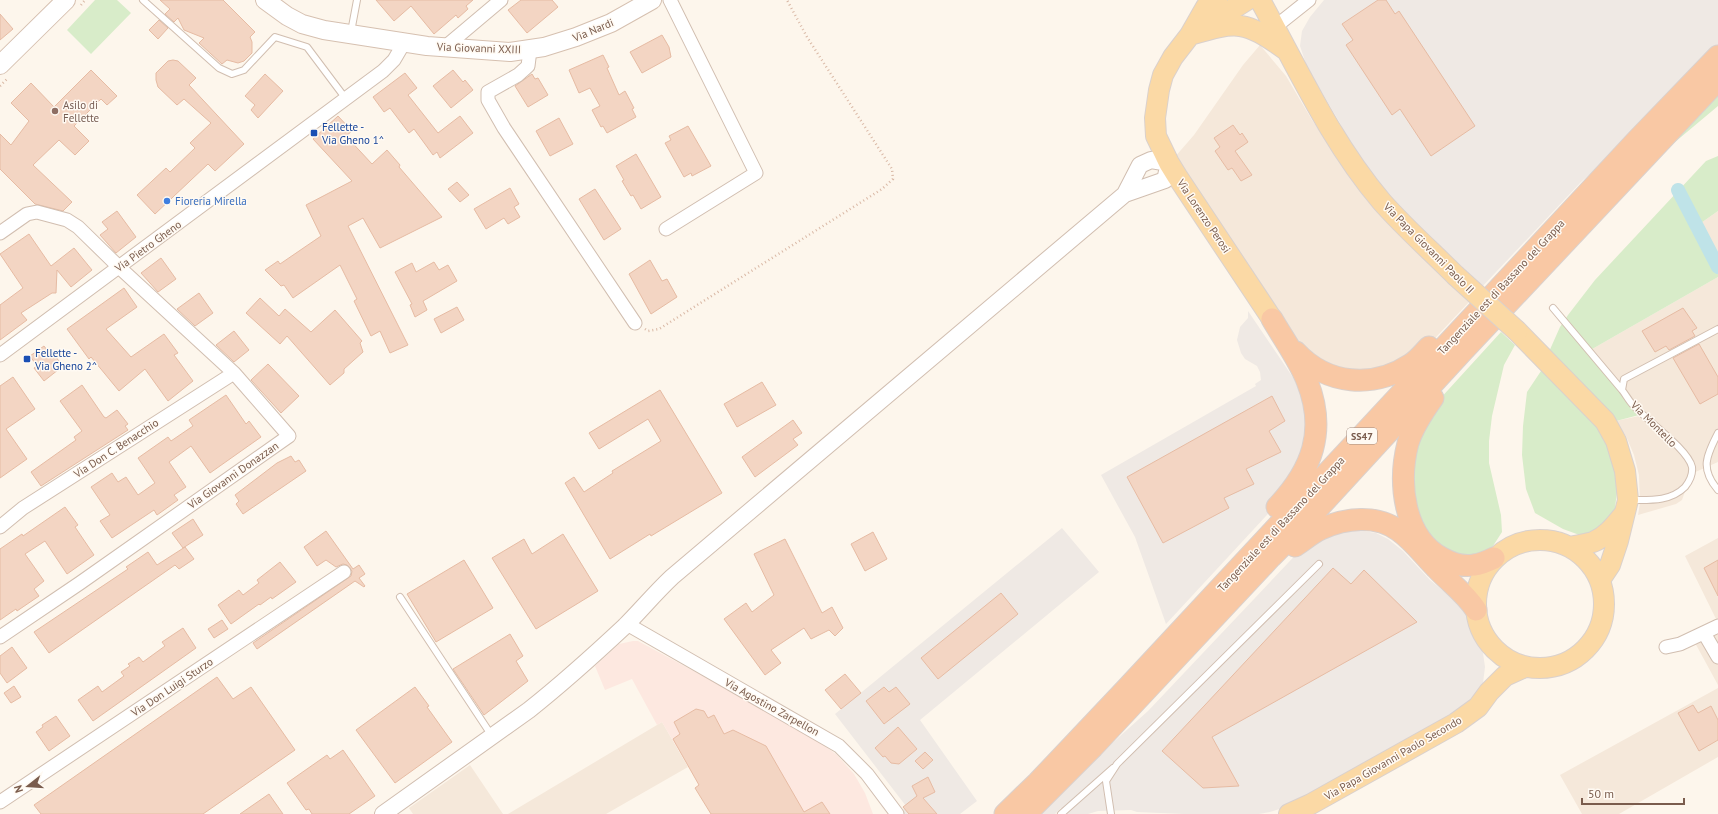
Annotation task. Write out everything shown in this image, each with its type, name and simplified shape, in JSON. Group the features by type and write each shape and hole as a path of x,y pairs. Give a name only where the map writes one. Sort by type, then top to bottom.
{"highway":[{"name":"Tangenziale est di Bassano del Grappa","path":"1005,814 1038,782 1127,688 1637,140 1718,56"},
{"name":"Tangenziale est di Bassano del Grappa","path":"1026,814 1092,747 1271,557 1302,527 1428,389 1718,80"},
{"name":"SS47","path":"1272,319 1305,362 1315,369 1337,378 1348,380 1366,380 1392,374 1412,364 1588,176 1637,140"},
{"name":"SS47","path":"1494,558 1473,566 1449,562 1428,549 1419,538 1411,519 1404,492 1403,476 1409,442 1414,427 1432,400 1511,323 1612,207 1635,168"},
{"path":"1127,688 1137,666 1155,638 1294,490 1309,463 1317,423 1314,403 1307,380 1272,319"},
{"path":"1092,747 1110,736 1175,672 1282,555 1320,529 1347,520 1375,520 1387,524 1400,531 1442,575 1470,600 1476,610"}],"main road":[{"path":"0,66 66,0"},
{"name":"Via Giovanni XXIII","path":"265,0 302,24 350,35 444,48 510,52 530,50"},
{"name":"Via Nardi","path":"530,50 560,43 594,31 652,0"},
{"path":"1190,35 1246,0"},
{"name":"Via Papa Giovanni Paolo II","path":"1260,0 1321,113 1347,155 1383,202 1455,275 1511,323 1605,421 1616,441 1624,471 1627,506 1610,565 1600,580"},
{"path":"1169,163 1156,136 1156,106 1159,90 1168,65 1190,35 1211,2"},
{"path":"1190,35 1227,25 1241,25 1266,36 1287,51"},
{"name":"Via Lorenzo Perosi","path":"1169,163 1272,319"},
{"path":"1570,547 1592,542 1602,537 1609,531 1627,506"},
{"name":"Via Papa Giovanni Paolo Secondo","path":"1530,540 1548,540 1570,547 1588,561 1600,580 1604,599 1603,620 1595,638 1582,653 1565,664 1545,668 1525,667 1505,658 1489,644 1480,628 1476,610 1476,596 1486,569 1494,558 1511,546 1530,540"},
{"name":"Via Papa Giovanni Paolo Secondo","path":"1488,692 1493,670 1489,644"},
{"name":"Via Papa Giovanni Paolo Secondo","path":"1289,814 1311,804 1447,728 1472,711 1483,700 1488,692 1505,676 1525,667"}],"street":[{"path":"444,48 501,0"},
{"path":"666,229 756,173 670,0"},
{"path":"1275,27 1309,0"},
{"name":"Via Pietro Gheno","path":"0,355 120,268 389,66 404,43"},
{"name":"Via Giovanni XXIII","path":"530,50 528,66 518,75 488,92 488,100 504,128 636,323"},
{"path":"383,814 552,692 627,624 653,595 672,577 1125,194 1140,165 1151,160 1169,163"},
{"name":"Via Lorenzo Perosi","path":"1125,194 1165,180 1169,163"},
{"name":"Via Giovanni Donazzan","path":"0,233 27,214 37,212 66,220 78,227 120,268 234,373 289,436 80,583 0,637"},
{"name":"Via Don C. Benacchio","path":"0,527 23,508 234,373"},
{"name":"Via Don Luigi Sturzo","path":"0,802 344,572"},
{"name":"Via Agostino Zarpellon","path":"627,624 839,746 867,774 897,814"},
{"path":"1666,647 1680,644 1718,626"},
{"path":"1704,633 1718,657"}],"lane":[{"path":"143,0 219,68 232,74 244,70 275,37 307,47 346,99"},
{"path":"350,35 357,0"},
{"path":"1553,308 1622,390"},
{"name":"Via Montello","path":"1627,506 1660,500 1677,493 1690,481 1692,468 1685,454 1633,405 1622,390 1624,379 1718,329"},
{"path":"1718,433 1711,447 1706,470 1711,482 1718,490"},
{"path":"1061,814 1117,764 1319,564"},
{"path":"400,597 492,736"},
{"path":"1111,814 1106,781 1117,764"}],"path":[{"path":"636,323 648,331 659,329 882,189 893,179 892,170 807,37 788,0"}],"shaded area":[{"path":"1324,0 1718,0 1718,49 1636,133 1581,182 1480,289 1423,237 1356,157 1340,123 1307,67 1300,46 1302,31 1310,17"},
{"path":"1260,45 1286,76 1312,120 1342,164 1444,278 1469,302 1422,352 1378,377 1307,364 1174,158 1194,135 1243,65"},
{"path":"1718,211 1718,269 1691,230"},
{"path":"1718,277 1718,462 1691,474 1682,500 1676,504 1638,515 1640,503 1639,475 1634,455 1626,436 1616,421 1639,416 1587,352"},
{"path":"1248,311 1294,379 1303,401 1307,422 1306,444 1278,503 1166,624 1135,537 1101,475 1256,386 1255,384 1261,380 1260,372 1257,366 1245,359 1241,353 1237,340 1240,327 1248,318"},
{"path":"1062,528 1099,572 920,720 977,801 960,814 903,814 903,810 906,806 835,714"},
{"path":"1342,530 1376,533 1388,539 1403,551 1430,580 1458,603 1472,618 1483,653 1485,667 1483,683 1476,697 1469,705 1301,802 1270,812 1259,814 1184,814 1137,812 1131,810 1098,811 1088,814 1066,814 1061,808 1055,814 1039,814 1100,754 1148,711 1305,545"},
{"path":"1718,538 1718,623 1685,556"},
{"path":"1718,627 1718,685 1694,641"},
{"path":"638,641 714,682 821,743 837,755 854,774 865,793 873,814 716,814 662,722 657,725 632,679 605,690 595,666 619,644"},
{"path":"1718,688 1718,757 1619,814 1582,814 1560,775"},
{"path":"662,722 688,767 606,814 508,814"},
{"path":"470,765 503,814 413,814 409,808"}],"green space":[{"path":"95,0 117,0 131,13 91,54 67,30"},
{"path":"1718,93 1718,106 1656,158"},
{"path":"1718,156 1718,211 1691,230 1718,269 1718,277 1587,352 1639,415 1616,421 1548,354 1560,327 1595,280 1706,161"},
{"path":"1501,332 1515,345 1504,365 1492,416 1489,441 1489,463 1501,515 1502,532 1493,546 1480,556 1461,561 1419,535 1409,459 1438,401"},
{"path":"1543,368 1607,432 1619,476 1614,516 1585,537 1563,529 1535,513 1526,489 1522,455 1523,426 1527,392"}],"building":[{"path":"160,0 223,0 255,32 250,37 252,42 252,53 244,61 238,63 227,60 222,64 199,43 204,38 184,30 178,18 174,22 165,14 170,9"},
{"path":"376,0 473,0 466,6 468,9 458,18 456,15 434,34 411,6 394,21"},
{"path":"521,0 552,0 558,7 527,33 508,10"},
{"path":"1378,0 1386,0 1395,14 1399,11 1475,126 1431,156 1400,109 1392,115 1346,45 1353,40 1342,24"},
{"path":"0,14 13,29 0,40"},
{"path":"159,20 168,28 158,39 149,30"},
{"path":"662,35 669,47 671,57 642,73 630,52"},
{"path":"603,55 619,95 625,91 634,108 632,109 636,117 607,133 603,126 601,127 592,110 600,106 590,88 579,93 569,70"},
{"path":"168,61 178,61 196,78 189,85 244,144 215,171 208,164 155,214 137,195 166,168 170,172 195,148 190,143 211,123 184,99 177,105 158,87 156,73"},
{"path":"91,70 117,96 107,105 101,99 74,126 89,141 75,155 59,140 33,165 72,202 63,211 35,204 0,169 0,134 11,145 29,121 11,103 31,83 54,107"},
{"path":"453,70 463,82 465,80 473,90 451,108 433,86"},
{"path":"405,73 417,88 408,95 438,133 460,116 473,133 440,158 437,152 433,155 414,129 409,133 390,108 384,112 373,97"},
{"path":"265,74 283,91 258,118 251,110 255,105 245,96"},
{"path":"532,74 535,79 538,78 548,95 528,107 515,86"},
{"path":"338,116 352,131 346,136 372,164 387,150 400,165 399,167 442,217 380,248 363,218 348,226 408,345 390,353 380,331 371,336 354,301 357,299 340,265 293,298 284,285 281,286 265,270 278,261 280,264 321,236 306,205 352,181 313,139"},
{"path":"559,118 573,144 550,156 536,131"},
{"path":"1233,125 1240,135 1242,133 1248,142 1235,151 1252,175 1241,181 1232,168 1228,170 1215,151 1220,147 1214,138"},
{"path":"688,126 711,166 692,176 691,173 684,177 665,143 671,140 669,136"},
{"path":"636,154 661,197 641,209 633,195 631,196 622,181 624,180 616,166"},
{"path":"457,182 469,195 460,202 448,189"},
{"path":"510,188 519,204 514,207 520,217 508,224 504,218 486,229 474,209"},
{"path":"595,189 621,229 604,240 579,199"},
{"path":"117,211 136,237 116,253 100,235 108,229 102,222"},
{"path":"29,234 51,266 74,248 92,270 71,287 57,270 56,293 52,293 21,313 27,320 0,340 0,305 23,288 0,254"},
{"path":"161,258 176,279 158,292 141,273"},
{"path":"650,260 662,281 667,279 677,297 651,314 629,274"},
{"path":"434,262 439,270 448,265 457,281 423,301 427,310 415,317 410,305 412,304 395,272 412,263 416,272"},
{"path":"124,288 137,307 106,329 131,357 164,334 178,353 174,355 193,381 168,401 145,369 119,391 91,357 89,359 67,329"},
{"path":"199,293 213,313 195,326 177,309"},
{"path":"260,298 279,316 285,309 311,332 335,310 362,341 360,343 363,352 344,369 344,373 330,385 287,336 280,344 246,313"},
{"path":"457,307 464,320 441,333 434,319"},
{"path":"1683,308 1697,328 1692,331 1695,336 1669,350 1666,346 1655,352 1642,331"},
{"path":"234,331 249,350 234,362 216,345"},
{"path":"1699,344 1718,377 1718,394 1700,404 1673,358"},
{"path":"44,346 53,358 55,356 63,366 44,381 34,368 37,366 30,356"},
{"path":"268,364 299,396 281,413 251,380"},
{"path":"13,377 35,409 6,429 27,459 0,478 0,386"},
{"path":"762,382 776,405 737,427 724,404"},
{"path":"82,385 104,417 106,418 117,410 128,424 125,426 128,430 41,486 31,472 76,440 74,437 82,431 60,401"},
{"path":"660,390 722,493 651,536 650,534 610,559 565,483 574,477 584,492 613,473 612,471 661,441 648,419 599,449 589,433"},
{"path":"226,395 246,424 249,421 261,437 210,473 191,446 169,462 186,487 174,495 178,500 157,515 154,510 112,538 100,521 110,515 91,487 112,473 118,482 126,477 138,495 155,483 138,458 168,437 171,441 193,426 189,420"},
{"path":"1272,396 1285,421 1269,431 1281,452 1246,469 1254,484 1224,498 1229,508 1163,543 1127,477"},
{"path":"793,420 802,433 793,439 798,445 755,477 742,457"},
{"path":"291,456 295,462 299,460 306,471 243,514 236,504 239,501 235,495 277,463"},
{"path":"65,507 78,525 75,527 94,555 67,574 45,541 25,554 44,581 34,589 39,596 17,611 16,609 0,620 0,549 22,534 23,536"},
{"path":"193,519 203,535 183,548 172,533"},
{"path":"326,531 353,569 359,565 365,574 359,578 365,586 364,587 355,581 257,649 253,643 351,576 352,571 347,565 343,564 336,567 326,560 317,566 304,547"},
{"path":"873,532 887,559 865,571 851,544"},
{"path":"563,534 598,591 536,629 492,558 524,539 532,554"},
{"path":"785,539 822,613 832,607 843,628 835,636 829,630 811,639 804,628 771,650 781,663 765,675 724,619 746,603 752,612 774,595 754,554"},
{"path":"185,547 194,559 179,569 175,565 49,653 34,632 128,569 126,567 148,552 157,565"},
{"path":"464,560 493,608 436,642 407,594"},
{"path":"1718,560 1718,596 1704,568"},
{"path":"280,562 296,582 272,599 271,597 260,605 259,604 231,624 218,605 239,590 243,595 259,583 257,580"},
{"path":"1333,568 1351,584 1364,570 1417,622 1212,737 1239,786 1203,788 1162,751"},
{"path":"1001,593 1018,614 938,679 921,658"},
{"path":"222,620 228,629 214,638 208,629"},
{"path":"183,628 196,648 93,721 78,700 98,686 102,692 124,676 121,672 130,666 128,664 139,657 143,662 165,646 162,642"},
{"path":"510,634 523,656 516,661 528,681 484,715 453,669"},
{"path":"12,647 27,668 7,683 0,673 0,656"},
{"path":"845,674 861,693 841,709 825,690"},
{"path":"217,677 233,699 251,687 295,750 203,814 41,814 34,805"},
{"path":"14,686 21,697 11,703 4,693"},
{"path":"415,687 429,706 427,707 452,742 395,783 356,730"},
{"path":"884,687 889,692 896,687 910,704 884,724 866,701"},
{"path":"1693,705 1698,713 1711,706 1718,720 1718,740 1699,751 1678,713"},
{"path":"696,709 704,711 708,718 714,715 724,734 733,730 766,746 804,812 822,802 830,814 711,814 695,788 699,785 673,739 680,734 674,722"},
{"path":"56,716 70,736 49,751 36,732 43,727 42,725"},
{"path":"898,727 917,749 899,764 891,763 875,748"},
{"path":"343,750 375,796 349,814 312,814 309,809 306,810 287,783 327,755 330,759"},
{"path":"925,752 933,760 923,769 915,761"},
{"path":"928,777 935,792 923,798 937,814 909,814 903,807 917,796 912,786"},
{"path":"269,794 283,814 240,814"}],"waterway":[{"path":"1678,190 1718,267"}],"place":[{"name":"Asilo di Fellette","path":"55,111"},
{"name":"Fellette - Via Gheno 1^","path":"314,133"},
{"name":"Fioreria Mirella","path":"167,201"},
{"name":"Fellette - Via Gheno 2^","path":"27,359"}]}
